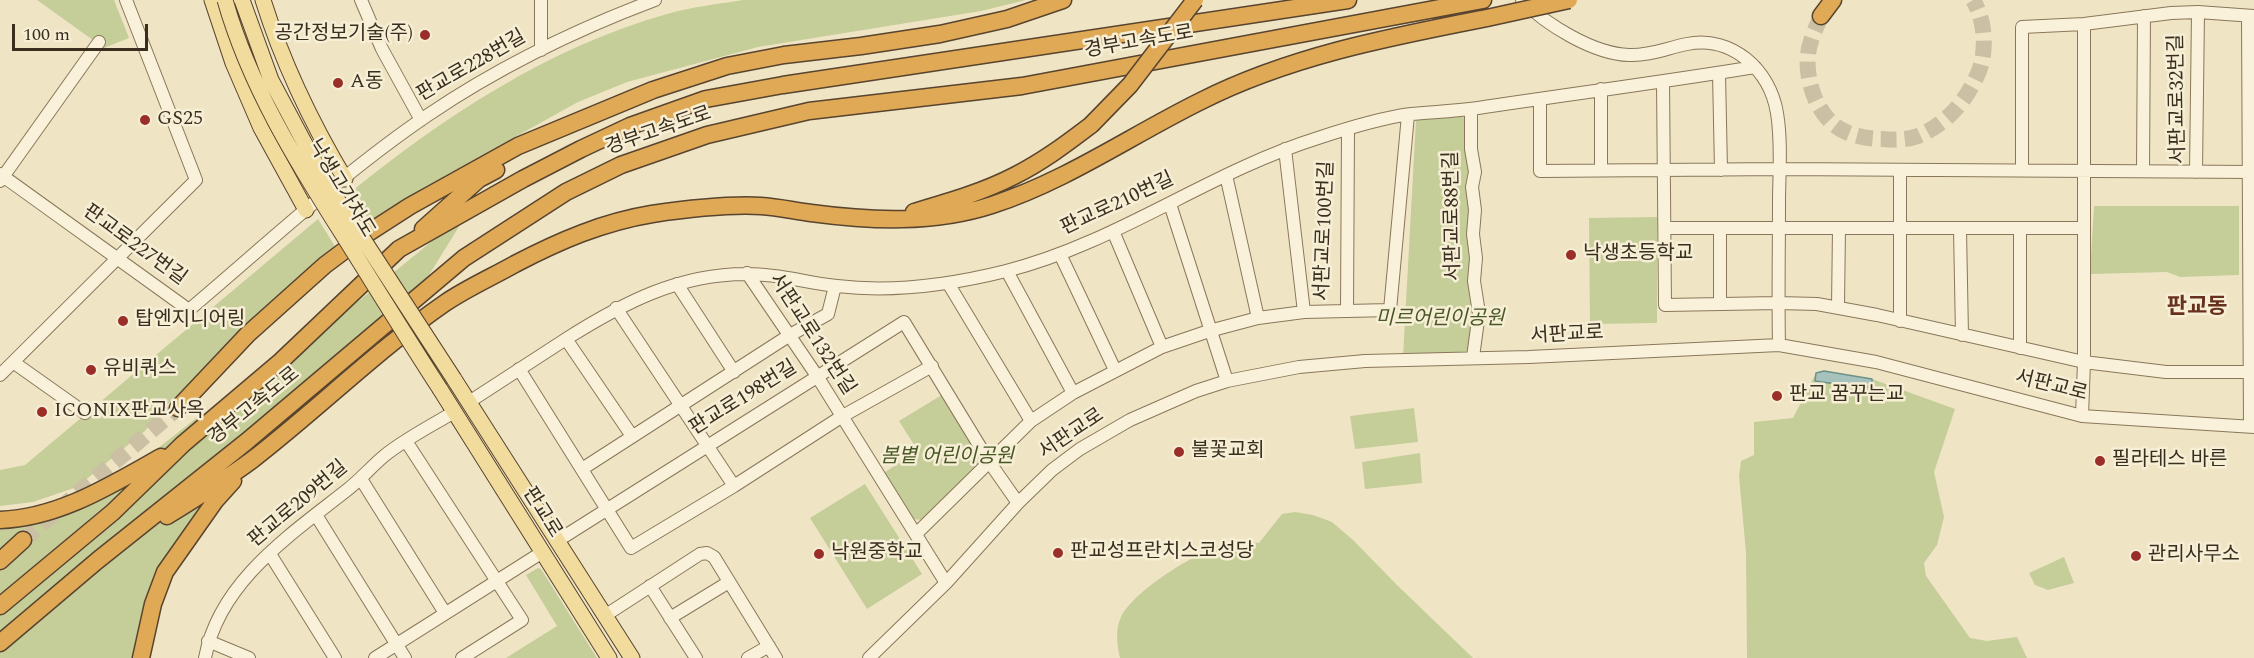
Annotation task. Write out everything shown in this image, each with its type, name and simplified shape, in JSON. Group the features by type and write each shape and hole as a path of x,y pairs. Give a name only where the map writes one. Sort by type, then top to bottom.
{"highway":[{"path":"178,408 248,334 287,297 365,235 410,206 518,146 653,90 727,66 784,55 940,34 1007,19 1063,0"},
{"path":"890,220 970,195 1014,176 1055,153 1091,125 1130,85 1195,0"},
{"name":"경부고속도로","path":"0,606 113,512 183,444 281,362 399,249 581,149 630,126 706,99 783,85 1348,0"},
{"path":"98,560 252,460 382,351 447,302 543,249 594,228 651,214 707,208 760,206 815,214 890,220 939,218 988,207 1035,190 1077,170 1200,100 1252,78 1314,56 1404,34 1569,0"},
{"path":"1821,16 1833,0"},
{"name":"경부고속도로","path":"0,642 255,434 464,258 566,192 621,165 707,135 809,111 1022,86 1478,1"},
{"path":"399,249 479,179 593,115"},
{"path":"0,520 17,520 62,509 108,487 183,444"},
{"path":"142,654 153,604 165,572 215,501 252,460"},
{"path":"0,561 23,540"}],"main road":[{"path":"212,0 233,63 261,128 306,210"},
{"name":"낙생고가차도","path":"225,0 258,88 278,127 310,183 440,389"},
{"name":"낙생고가차도","path":"242,0 271,80 322,176 454,379"},
{"path":"263,0 297,90 345,179"},
{"name":"판교로","path":"454,379 632,658"},
{"name":"판교로","path":"440,389 609,658"}],"street":[{"path":"0,375 196,180 126,0"},
{"path":"361,0 382,48 421,120"},
{"path":"541,0 541,50"},
{"name":"판교로228번길","path":"325,195 421,120 488,78 583,28 655,0"},
{"path":"1522,0 1537,15 1599,49 1628,55 1645,54 1687,44 1708,43 1737,51 1765,79 1774,99 1780,144 1779,345"},
{"name":"서판교로32번길","path":"2198,12 2196,172 2251,172"},
{"name":"서판교로32번길","path":"2022,170 2022,27 2084,24 2198,12 2251,16 2249,372 2252,426"},
{"path":"2143,171 2144,16"},
{"path":"2082,416 2084,24"},
{"path":"1,177 99,42"},
{"name":"판교로210번길","path":"469,402 616,308 645,294 677,284 747,273 835,286 913,288 948,284 1007,271 1092,243 1226,175 1285,149 1348,129 1408,115 1471,109 1755,67"},
{"path":"1719,73 1721,170"},
{"path":"1663,81 1665,305 1778,303 1838,307 2084,362 2166,372 2249,372"},
{"path":"1601,90 1601,170"},
{"path":"1540,99 1540,171 1779,168 2196,172"},
{"name":"서판교로88번길","path":"1471,109 1471,149 1475,172 1472,187 1475,210 1474,281 1479,313 1473,357"},
{"path":"1347,310 1390,310 1408,115"},
{"name":"서판교로100번길","path":"1285,149 1304,312 1347,310 1348,129"},
{"path":"1900,170 1900,321"},
{"path":"1226,175 1258,318"},
{"name":"판교로227번길","path":"1,177 189,310 325,195"},
{"path":"1170,204 1209,331 1227,381"},
{"path":"1665,228 2084,228"},
{"path":"1720,228 1720,303"},
{"path":"1838,307 1839,228"},
{"path":"1960,229 1962,335"},
{"path":"2020,229 2020,348"},
{"path":"1113,231 1162,347"},
{"path":"1060,254 1115,370"},
{"path":"1007,271 1072,393"},
{"name":"서판교로132번길","path":"747,273 817,376 946,583"},
{"path":"677,284 734,372"},
{"path":"948,284 1031,421"},
{"path":"790,335 828,314 835,286"},
{"path":"519,369 631,548 734,486 616,308"},
{"path":"916,534 1031,421 1072,393 1162,347 1258,318 1304,312"},
{"name":"판교로198번길","path":"557,541 904,322 932,366"},
{"name":"판교로198번길","path":"582,469 790,335"},
{"path":"566,339 632,436"},
{"name":"서판교로","path":"869,658 946,583 1018,503 1052,470 1092,441 1162,406 1227,381 1291,368 1473,357 1529,357 1779,345 1876,362 2082,416 2252,426"},
{"path":"13,362 85,414"},
{"path":"841,417 932,366 990,463 1018,503"},
{"name":"판교로209번길","path":"206,658 208,641 218,618 232,595 258,565 361,479 384,456 454,412"},
{"name":"서판교로132번길","path":"734,486 841,417"},
{"path":"406,441 522,620 462,658"},
{"path":"361,479 445,613"},
{"path":"316,515 405,658"},
{"path":"375,658 541,553"},
{"path":"606,615 700,554 707,553 714,557 776,658"},
{"path":"270,554 334,658"},
{"path":"670,618 729,582"},
{"path":"650,586 696,658"},
{"path":"208,641 249,658"},
{"path":"748,658 769,646"}],"green space":[{"path":"37,0 114,0 129,38 104,48"},
{"path":"743,0 1026,0 981,11 758,47 627,82 578,102 423,188 370,222 351,192 461,111 540,65 581,45 667,14"},
{"name":"미르어린이공원","path":"1459,114 1468,121 1474,343 1465,354 1403,357 1416,120"},
{"path":"2094,206 2239,206 2239,275 2180,277 2167,272 2090,274"},
{"path":"468,212 382,351 252,460 165,572 143,658 0,658 0,520 108,487 203,413 185,442"},
{"path":"1657,217 1657,323 1590,324 1589,218"},
{"path":"318,219 336,248 279,294 193,382 160,411 145,431 77,487 33,502 0,506 0,470 25,465"},
{"path":"1824,371 1872,379 1955,409 1934,472 1944,517 1937,545 1924,563 1926,576 1970,638 1987,641 2017,637 2027,658 1747,658 1746,553 1739,476 1741,461 1754,455 1754,422 1793,418 1816,373"},
{"name":"봄볕 어린이공원","path":"945,393 981,454 983,464 925,520 911,519 882,474 918,451 899,421"},
{"path":"1414,408 1418,442 1355,449 1350,416"},
{"path":"1420,453 1422,483 1365,489 1362,462"},
{"path":"865,484 922,574 867,609 810,518"},
{"path":"1295,512 1313,515 1332,522 1473,658 1120,658 1117,637 1119,622 1140,594 1187,561 1218,546 1234,541 1259,543 1282,514"},
{"path":"2064,557 2074,583 2048,590 2035,585 2029,573"},
{"path":"538,568 541,569 597,658 506,658 557,626 526,575"}],"water":[{"path":"1824,371 1872,379 1872,386 1864,388 1815,381 1816,373"}],"tunnel":[{"path":"1821,16 1808,55 1809,77 1821,110 1836,127 1850,134 1873,139 1905,139 1929,131 1947,117 1969,92 1974,82 1982,63 1984,35 1980,16 1973,0"},
{"path":"23,540 178,408"}],"place":[{"name":"공간정보기술(주)","path":"425,35"},
{"name":"A동","path":"338,83"},
{"name":"GS25","path":"145,120"},
{"name":"낙생초등학교","path":"1571,255"},
{"name":"탑엔지니어링","path":"123,321"},
{"name":"유비쿼스","path":"91,370"},
{"name":"판교 꿈꾸는교","path":"1777,396"},
{"name":"ICONIX판교사옥","path":"42,412"},
{"name":"불꽃교회","path":"1179,452"},
{"name":"필라테스 바른","path":"2100,461"},
{"name":"판교성프란치스코성당","path":"1058,553"},
{"name":"낙원중학교","path":"819,554"},
{"name":"관리사무소","path":"2136,556"}],"district":[{"name":"판교동","path":"2197,309"}]}
